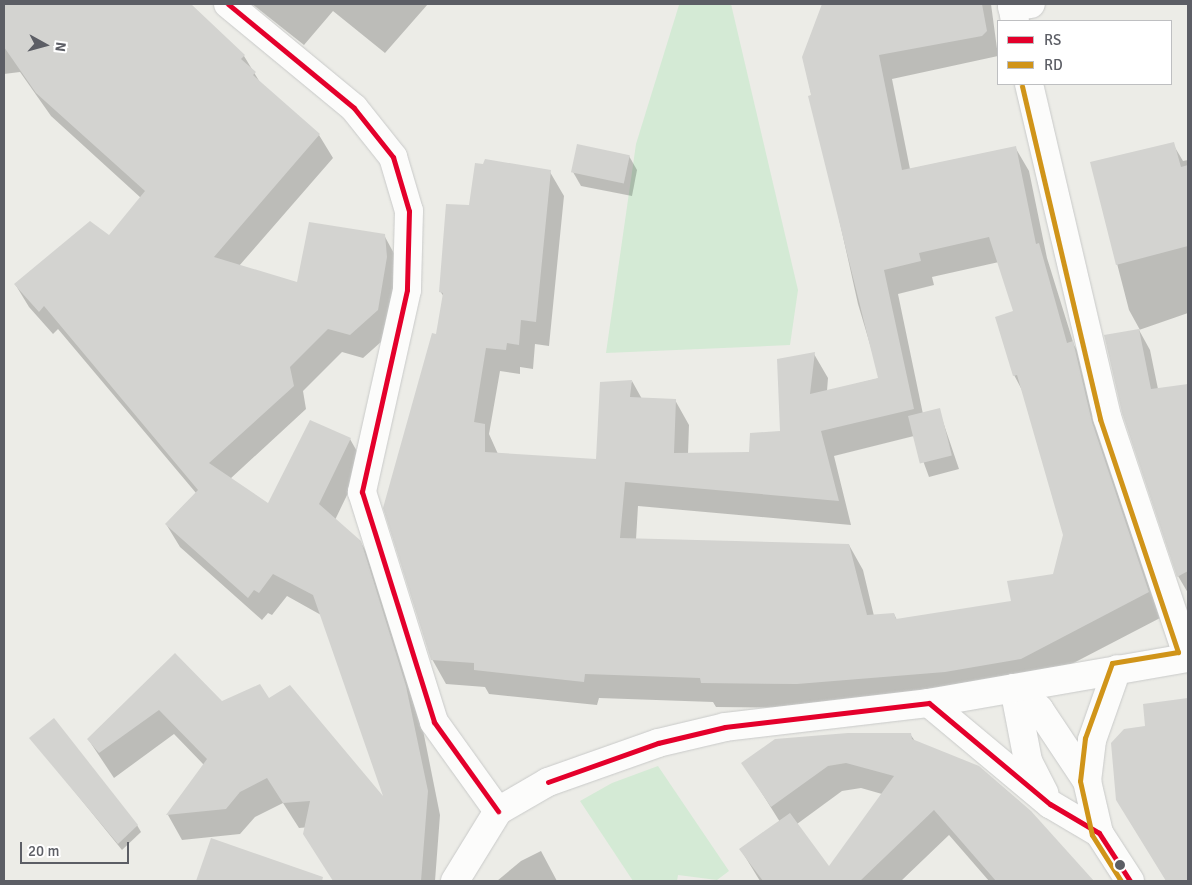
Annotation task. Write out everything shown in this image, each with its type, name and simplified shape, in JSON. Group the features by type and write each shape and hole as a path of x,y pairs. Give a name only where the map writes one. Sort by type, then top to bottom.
{"street":[{"path":"228,4 354,108 394,157 409,212 407,290 362,492 434,722 498,811"},
{"path":"454,881 498,811 548,782 658,743 725,727 929,703 1188,658 1107,417 1029,85"},
{"path":"1087,781 1092,740 1117,669"},
{"path":"1014,688 1039,709 1087,781 1100,834 1130,881"},
{"path":"1014,688 1028,761 1050,804"},
{"path":"929,703 1050,804 1100,834"}],"green space":[{"path":"731,4 798,290 790,345 606,353 636,144 679,5"},
{"path":"658,766 729,871 717,880 678,875 677,881 633,881 580,801 612,783"}],"building":[{"path":"4,4 191,4 245,55 241,59 256,72 253,75 320,134 214,257 297,282 309,222 385,234 387,257 378,310 350,335 328,329 290,367 294,386 209,463 268,503 310,420 351,438 319,504 361,541 406,686 428,791 421,881 333,881 303,834 310,801 283,803 267,778 240,792 226,809 166,815 207,759 159,710 99,753 87,739 175,653 222,701 260,684 269,698 290,685 383,796 313,595 273,574 259,593 254,590 248,598 165,524 198,490 44,306 39,312 14,284 90,221 109,235 145,191 36,93 4,47"},
{"path":"822,4 982,4 987,31 982,36 879,55 902,170 1016,146 1036,244 1039,243 1067,343 1073,341 1092,422 1149,592 1021,659 945,672 797,684 701,683 700,678 585,674 584,682 474,670 474,663 431,660 383,508 432,333 436,334 443,293 439,292 446,204 469,205 475,163 483,164 485,159 551,170 536,322 521,320 519,345 507,343 506,350 486,348 474,422 485,424 485,452 596,459 600,382 632,380 630,397 676,399 674,453 749,452 750,433 780,431 777,359 815,352 810,394 878,378 808,96 811,95 802,57","holes":["989,237 1013,311 995,317 1013,376 1017,375 1063,535 1053,574 1007,581 1011,601 896,619 894,613 867,615 849,544 620,538 625,482 839,501 821,431 914,409 884,270 921,261 919,253"]},
{"path":"1174,142 1181,167 1188,165 1188,246 1116,265 1090,162"},
{"path":"577,144 630,155 624,184 571,172"},
{"path":"1139,329 1151,389 1188,384 1188,571 1177,577 1122,413 1104,335"},
{"path":"940,408 952,456 920,464 908,416"},
{"path":"1188,698 1188,881 1166,881 1116,800 1111,743 1124,729 1145,726 1143,704"},
{"path":"54,718 138,825 118,844 29,738"},
{"path":"848,733 911,733 912,739 979,766 1031,811 1094,881 996,881 934,810 860,881 763,881 739,849 790,813 829,866 894,776 846,763 828,766 771,807 741,763 775,739"},
{"path":"211,838 323,877 322,881 196,881"}],"transit line":[{"name":"RS","path":"228,4 354,108 393,157 409,211 407,290 362,492 434,722 498,811"},
{"name":"RD","path":"1022,86 1100,419 1178,652 1112,663 1085,738 1080,781 1092,835 1121,881"},
{"name":"RS","path":"548,782 658,743 725,727 929,703 1050,804 1099,833 1130,881"}]}
